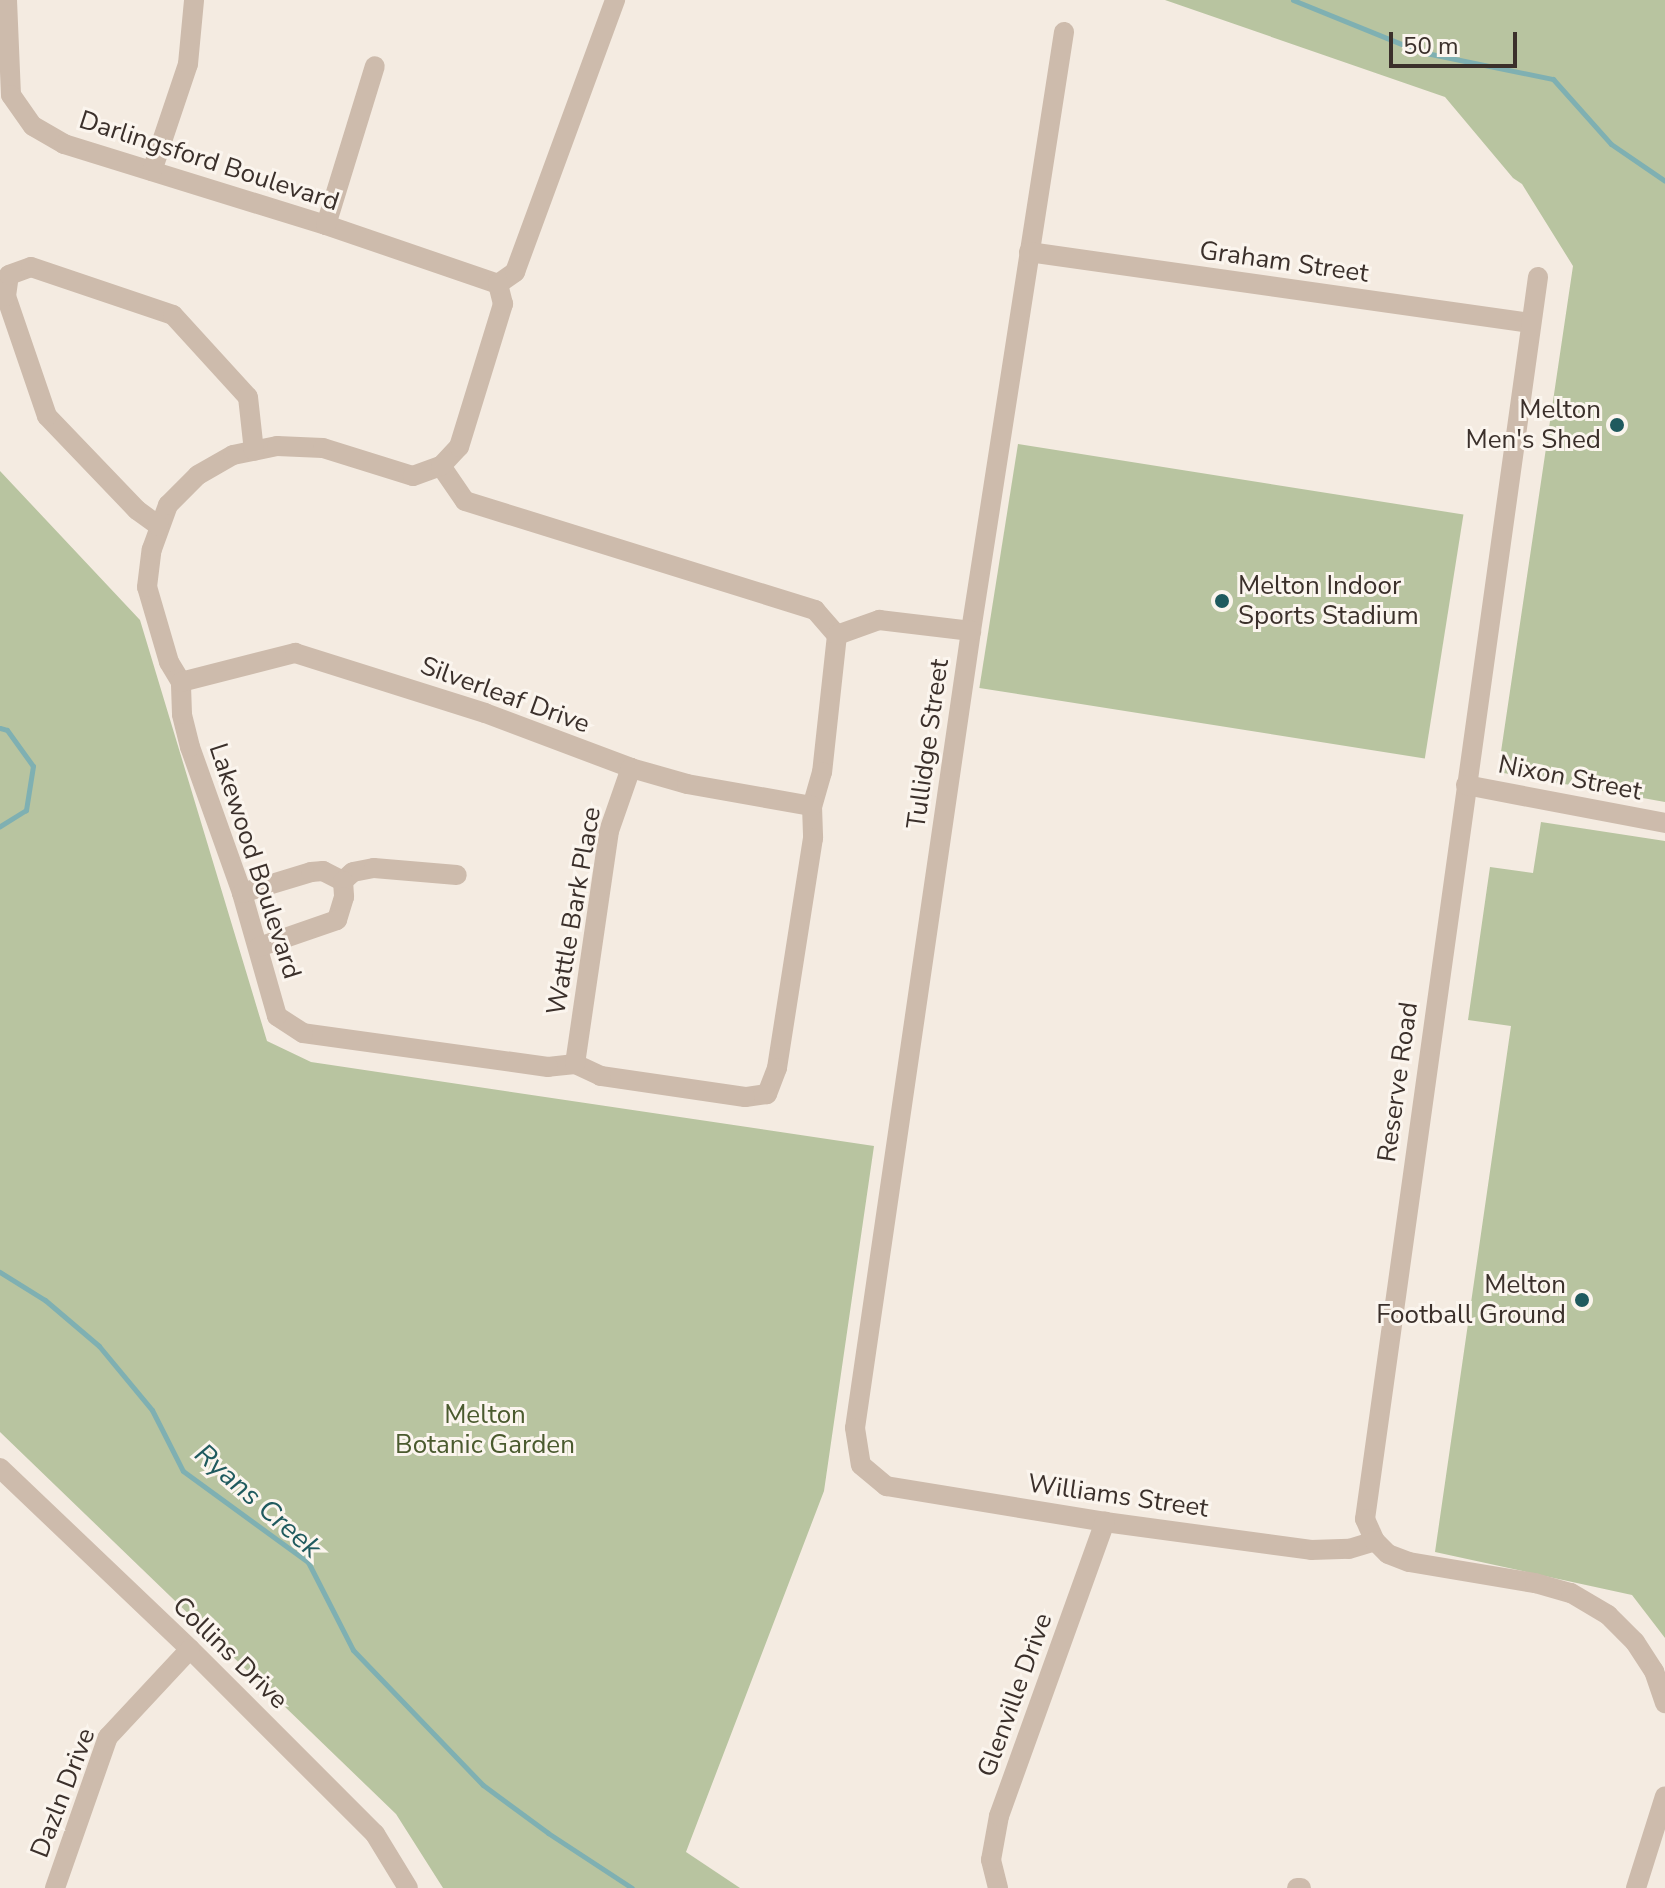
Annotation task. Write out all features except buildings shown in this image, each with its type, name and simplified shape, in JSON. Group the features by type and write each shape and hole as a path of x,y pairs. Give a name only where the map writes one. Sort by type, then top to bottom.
{"street":[{"name":"Darlingsford Boulevard","path":"7,0 11,95 33,126 64,144 326,225 498,284"},
{"path":"152,171 188,64 194,0"},
{"path":"615,0 515,272 498,284 503,304 459,447 441,466 465,501 815,610 837,635 879,620 971,631"},
{"name":"Tullidge Street","path":"861,1465 855,1428 971,631 1064,32"},
{"path":"326,225 375,66"},
{"name":"Graham Street","path":"1029,252 1531,323"},
{"path":"159,526 137,510 47,416 6,296 9,275 31,267 173,315 248,397 254,451"},
{"name":"Reserve Road","path":"1375,1541 1365,1519 1367,1488 1538,277"},
{"name":"Lakewood Boulevard","path":"441,466 413,476 323,448 277,446 233,455 198,475 168,505 159,526 147,587 169,662 181,682 182,714 190,747 242,893 277,1016 303,1033 548,1067 575,1064 601,1076 745,1097 767,1094 777,1068 813,838 812,806 822,772 837,635"},
{"name":"Silverleaf Drive","path":"181,682 295,653 470,708 631,768 687,784 812,806"},
{"name":"Wattle Bark Place","path":"575,1064 609,831 631,768"},
{"name":"Nixon Street","path":"1466,785 1665,823"},
{"path":"343,881 353,872 374,868 457,875"},
{"path":"242,893 311,872 323,871 343,881"},
{"path":"259,947 337,920 344,897 343,881"},
{"name":"Williams Street","path":"861,1465 886,1486 1105,1522 1311,1550 1349,1549 1375,1541"},
{"name":"Collins Drive","path":"0,1468 190,1649 375,1834 408,1888"},
{"name":"Glenville Drive","path":"998,1888 991,1860 999,1816 1105,1522"},
{"path":"1375,1541 1388,1554 1409,1562 1535,1583 1571,1593 1608,1615 1635,1642 1654,1671 1665,1703"},
{"name":"Dazln Drive","path":"55,1888 108,1737 190,1649"},
{"path":"1636,1888 1665,1796"}],"green space":[{"path":"1165,0 1665,0 1665,802 1498,772 1573,266 1522,184 1513,178 1445,97"},
{"name":"Melton Indoor Sports Stadium","path":"1018,444 1463,515 1425,759 979,688"},
{"name":"Melton Botanic Garden","path":"0,471 140,620 267,1041 311,1062 874,1146 824,1491 686,1852 740,1888 443,1888 396,1814 0,1432"},
{"path":"1541,822 1665,841 1665,1638 1632,1595 1435,1552 1511,1026 1468,1020 1490,867 1533,873"}],"waterway":[{"path":"1293,0 1421,52 1553,79 1611,144 1665,181"},
{"name":"Ryans Creek","path":"0,728 7,730 33,766 26,810 0,826"},
{"name":"Ryans Creek","path":"0,1272 45,1300 99,1346 152,1410 183,1471 308,1562 353,1650 483,1785 548,1833 632,1888"}],"place":[{"name":"Melton Men's Shed","path":"1617,425"},
{"name":"Melton Indoor Sports Stadium","path":"1222,601"},
{"name":"Melton Football Ground","path":"1582,1300"}]}
